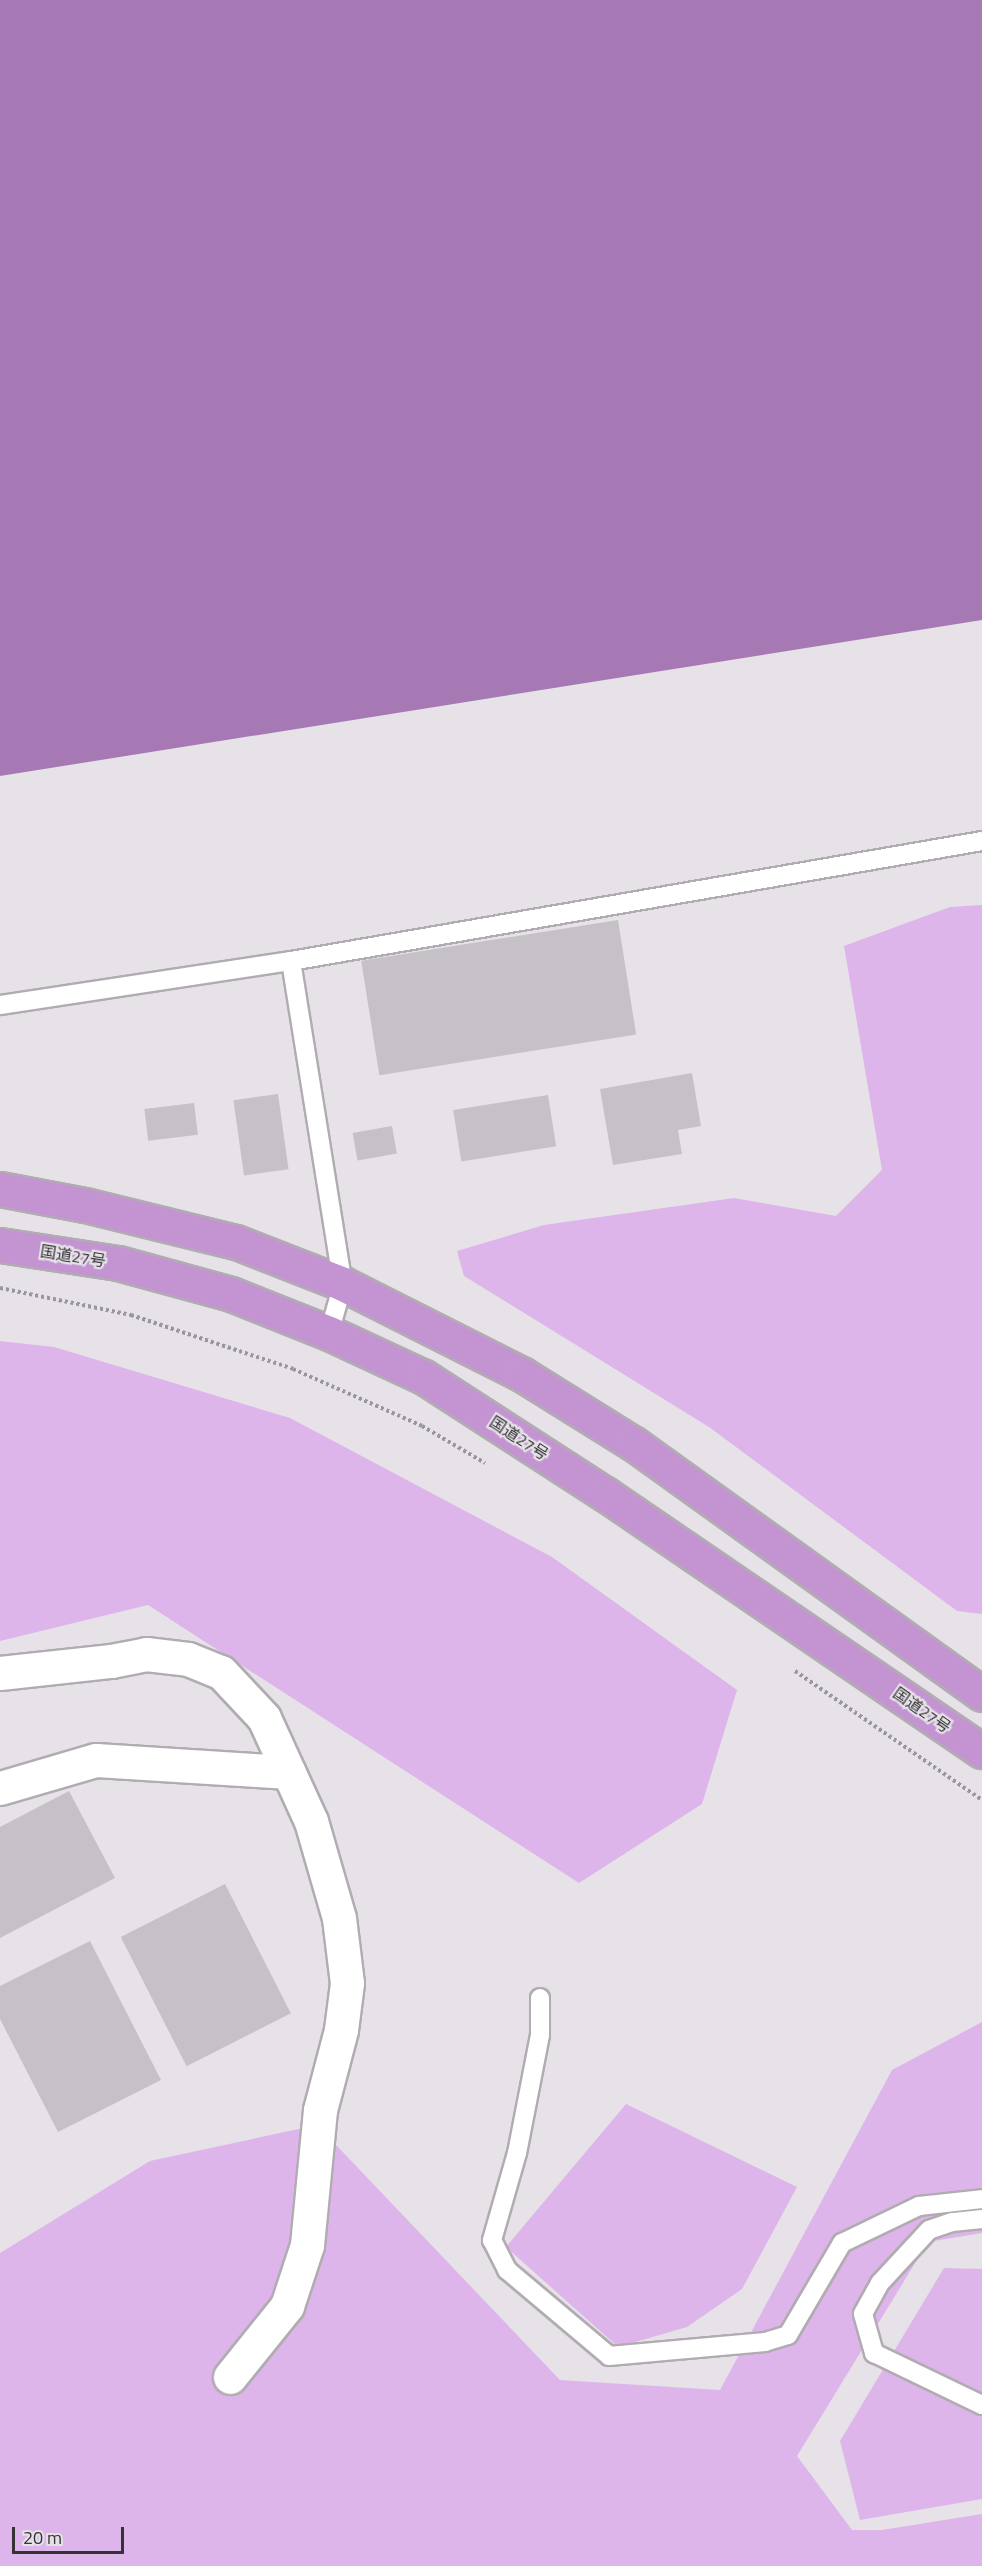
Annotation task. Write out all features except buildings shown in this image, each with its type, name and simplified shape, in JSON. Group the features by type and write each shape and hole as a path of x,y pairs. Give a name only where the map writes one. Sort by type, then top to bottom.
{"highway":[{"path":"0,1189 85,1205 236,1242 343,1284 523,1375 634,1444 982,1694"},
{"name":"国道27号","path":"0,1245 118,1263 231,1294 329,1333 424,1377 605,1494 982,1751"}],"street":[{"path":"0,1673 111,1661 146,1654 188,1659 221,1672 264,1718 311,1821 339,1918 347,1983 341,2030 320,2110 307,2245 286,2306 230,2377"},
{"path":"0,1788 96,1760 289,1772"}],"lane":[{"path":"0,1005 291,961 982,841"},
{"path":"291,961 343,1284 329,1333"},
{"path":"540,1998 540,2035 517,2153 492,2240 507,2270 609,2356 765,2342 788,2335 842,2243 919,2206 982,2199"},
{"path":"982,2219 952,2222 929,2230 880,2283 863,2314 874,2353 982,2405"}],"path":[{"path":"0,1288 131,1315 293,1369 422,1426 492,1467"},
{"path":"787,1665 982,1800"}],"shaded area":[{"path":"0,0 982,0 982,620 0,776"},
{"path":"982,905 982,1614 957,1611 709,1427 464,1276 457,1251 544,1225 734,1198 836,1216 882,1170 844,946 950,907"},
{"path":"0,1341 54,1347 290,1418 552,1557 737,1690 702,1804 579,1883 148,1605 0,1641"},
{"path":"982,2022 982,2233 928,2242 797,2456 852,2530 882,2530 982,2514 982,2566 0,2566 0,2253 150,2161 317,2125 560,2380 720,2390 892,2070"},
{"path":"626,2104 797,2187 742,2289 687,2327 618,2347 506,2247"},
{"path":"944,2268 982,2269 982,2499 860,2520 840,2441"}]}
